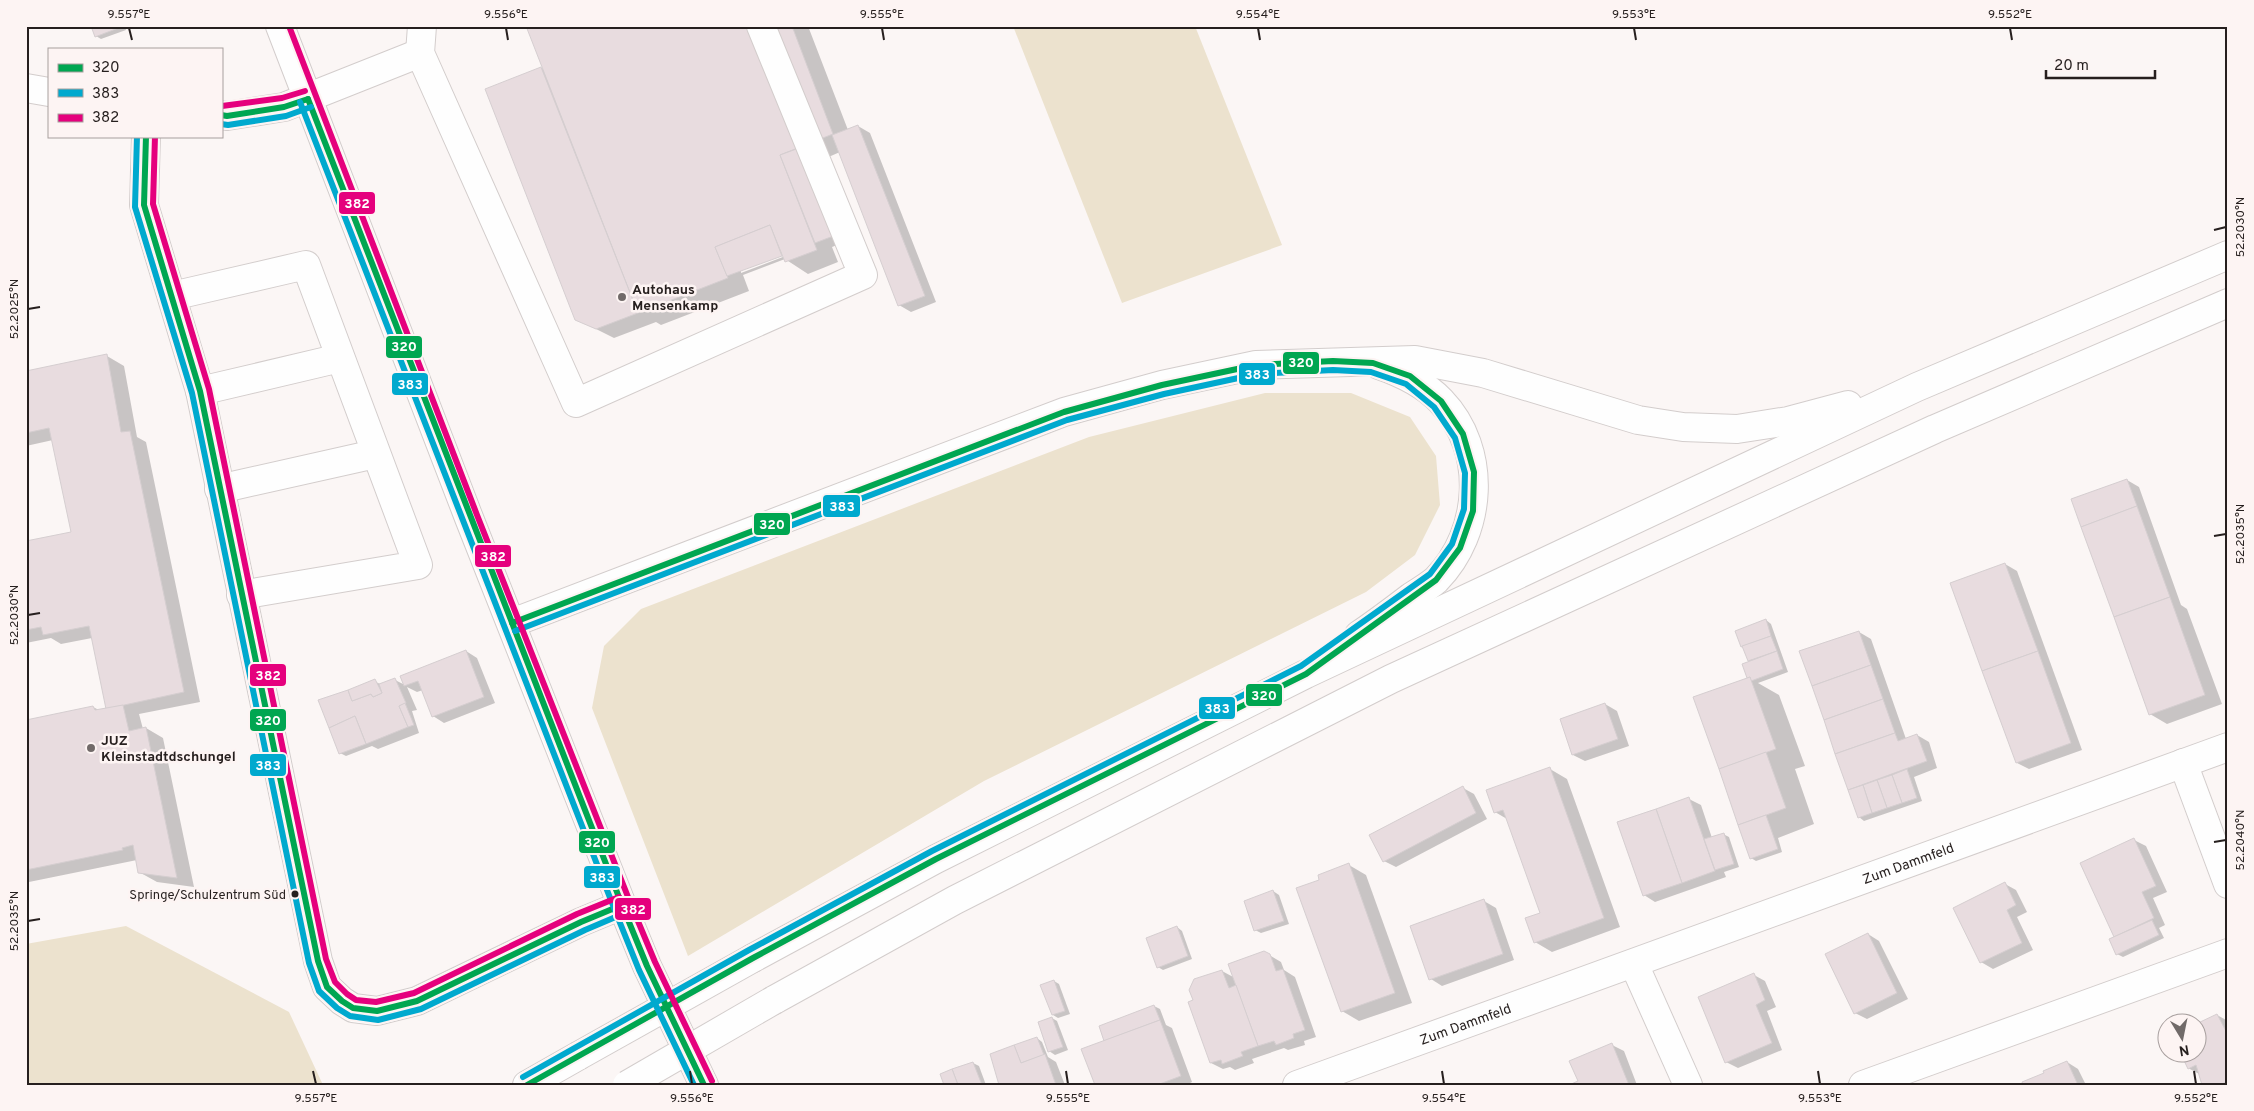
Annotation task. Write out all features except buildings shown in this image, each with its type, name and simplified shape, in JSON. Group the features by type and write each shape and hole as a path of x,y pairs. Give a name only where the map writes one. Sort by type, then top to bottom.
{"main road":[{"path":"280,26 622,905 647,966 704,1085"},
{"path":"422,26 420,53 576,404 863,275 761,26"},
{"path":"222,115 284,107 420,53"},
{"path":"26,88 48,92"},
{"path":"146,138 144,205 200,391 318,961 327,987 353,1008 377,1011 417,1001 581,922 622,905"},
{"path":"527,1085 753,958 936,859 1306,674 1917,387 2228,255"},
{"path":"172,296 306,265 418,565 241,595"},
{"path":"627,1085 774,1000 955,900 1391,679 1935,429 2228,303"},
{"path":"200,391 340,358"},
{"path":"512,623 1064,412 1162,384 1256,365 1333,361 1415,360 1484,373 1638,420 1683,427 1737,429 1788,421 1917,387"},
{"path":"1306,674 1436,580 1460,548 1473,511 1474,472 1463,434 1441,401 1410,376 1373,363 1333,361"},
{"path":"219,489 375,454"},
{"name":"Zum Dammfeld","path":"1297,1085 2228,747"},
{"path":"2183,763 2228,884"},
{"path":"1863,1085 2228,952"},
{"path":"1634,964 1688,1085"}],"shaded area":[{"path":"1013,26 1195,26 1282,245 1122,303"},
{"path":"1265,393 1351,393 1410,417 1436,456 1440,505 1415,555 1366,592 984,781 688,956 592,708 604,646 641,609 1089,437"},
{"path":"126,926 289,1012 323,1085 26,1085 26,944"}],"transit line":[{"name":"382","path":"289,26 477,515 630,902 655,962 712,1081"},
{"name":"382","path":"222,106 282,98 305,91"},
{"name":"320","path":"308,99 622,905 647,966 704,1085"},
{"name":"320","path":"222,115 284,107 308,99"},
{"name":"383","path":"300,102 614,908 639,970 694,1085"},
{"name":"383","path":"222,124 228,125 286,116 311,107"},
{"name":"383","path":"137,138 135,207 192,393 309,963 319,991 337,1008 350,1016 378,1020 421,1009 585,930 625,913"},
{"name":"320","path":"146,138 144,205 200,391 318,961 327,987 353,1008 377,1011 417,1001 581,922 622,905"},
{"name":"382","path":"155,138 153,204 209,389 326,959 335,982 356,1000 376,1002 414,993 577,914 619,897"},
{"name":"320","path":"512,623 1064,412 1162,385 1256,365 1333,361 1373,363 1410,376 1441,401 1463,434 1474,472 1473,511 1460,548 1436,580 1306,674 936,859 753,958 527,1085"},
{"name":"383","path":"515,631 1067,420 1164,394 1257,374 1333,370 1371,372 1406,384 1434,407 1455,438 1465,473 1464,509 1452,544 1430,574 1301,666 932,851 749,950 523,1077"}],"place":[{"name":"Autohaus Mensenkamp","path":"622,297"},
{"name":"JUZ Kleinstadtdschungel","path":"91,748"},
{"name":"Springe/Schulzentrum Süd","path":"295,894"}]}
